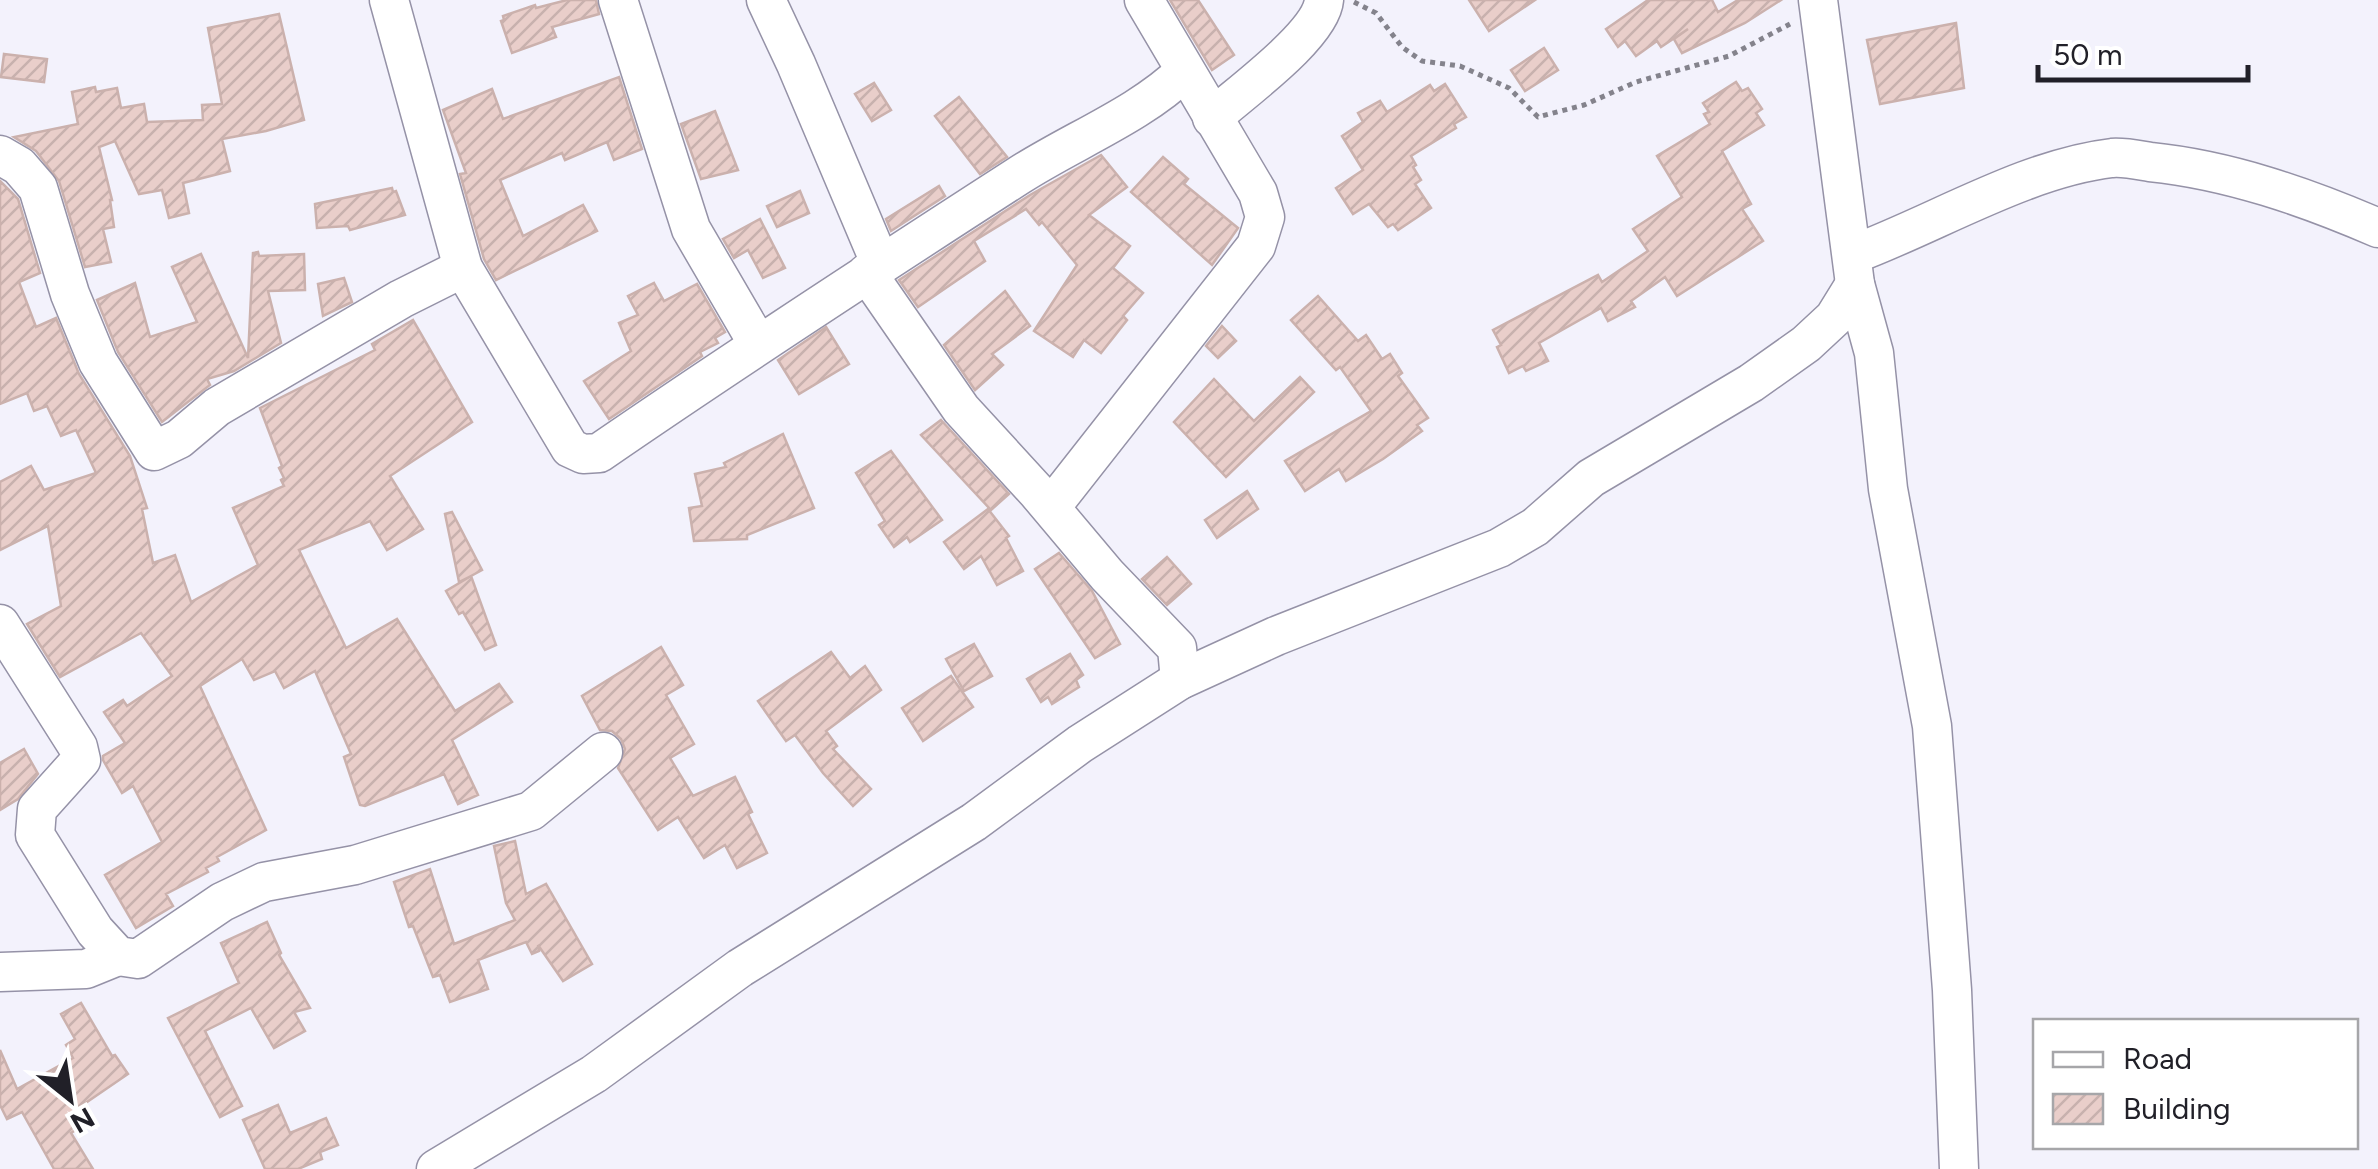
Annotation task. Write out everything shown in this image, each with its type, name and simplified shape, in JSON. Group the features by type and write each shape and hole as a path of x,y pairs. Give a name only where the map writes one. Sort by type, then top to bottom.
{"street":[{"path":"389,0 463,268 570,448 583,454 599,453 758,344 1062,148 1163,92 1185,71"},
{"path":"618,0 692,229 758,344"},
{"path":"766,0 874,269 961,409 1177,648 1180,680"},
{"path":"1050,507 1256,246 1265,217 1258,194 1144,0"},
{"path":"1818,4 1844,211 1874,352 1888,489 1932,726 1952,990 1959,1169"},
{"path":"1212,118 1292,50 1324,6"},
{"path":"0,154 18,166 38,188 70,294 98,362 154,451 179,439 218,407 251,387 401,299 463,268"},
{"path":"436,1169 594,1074 740,968 974,822 1080,744 1180,680 1276,636 1499,548 1536,527 1592,478 1751,383 1806,344 1834,318 1854,269 1902,236 2036,176 2114,158 2193,166 2320,204 2378,228"},
{"path":"0,624 78,746 81,760 38,810 35,835 95,930 118,956"},
{"path":"0,972 86,969 118,956 138,959 222,902 264,882 355,865 531,811 602,752"}],"path":[{"path":"1324,6 1352,0 1376,13 1402,47 1422,61 1460,66 1510,88 1538,116 1584,105 1636,82 1729,56 1818,4"}],"building":[{"path":"567,0 596,0 599,14 552,27 556,37 512,53 501,21 503,16"},
{"path":"1170,0 1198,0 1234,55 1212,70"},
{"path":"1469,0 1535,0 1489,31"},
{"path":"1648,0 1712,0 1718,12 1738,0 1781,0 1745,23 1682,53 1674,39 1688,29 1661,47 1657,41 1636,56 1625,41 1618,47 1606,29"},
{"path":"279,14 304,120 222,139 230,171 183,183 189,213 169,218 162,190 139,194 115,141 99,147 112,200 114,227 103,229 111,262 85,267 59,181 36,151 14,137 78,124 72,92 95,87 96,92 117,88 121,108 144,104 147,122 203,120 202,105 222,104 208,28"},
{"path":"1956,23 1964,88 1880,104 1867,40"},
{"path":"1544,48 1558,70 1525,91 1511,70"},
{"path":"4,54 47,59 44,82 1,77"},
{"path":"619,77 642,149 614,160 607,142 565,160 562,153 500,180 523,236 583,205 597,231 496,280 484,259 460,174 466,173 443,110 492,89 503,119"},
{"path":"1736,82 1742,91 1748,88 1762,109 1756,113 1764,125 1722,151 1751,204 1742,209 1763,241 1677,296 1665,277 1631,301 1635,307 1608,321 1601,308 1539,343 1548,361 1526,371 1523,366 1509,373 1493,330 1598,275 1602,282 1648,251 1633,229 1682,197 1657,156 1710,124 1703,103"},
{"path":"874,83 891,110 872,121 855,94"},
{"path":"1445,84 1466,117 1454,124 1456,128 1411,156 1421,180 1415,184 1431,208 1398,230 1393,224 1388,227 1369,204 1353,214 1336,188 1363,170 1342,136 1363,122 1358,113 1380,101 1387,112 1430,85 1434,91"},
{"path":"959,97 1007,157 980,174 935,116"},
{"path":"715,111 738,170 701,179 681,124"},
{"path":"1101,155 1127,187 1089,215 1130,246 1113,268 1143,293 1123,316 1127,320 1101,353 1084,340 1073,357 1034,331 1077,265 1042,222 1039,225 1026,209 974,241 985,261 918,307 899,280 1030,195"},
{"path":"1163,157 1188,179 1184,184 1238,228 1212,265 1131,192"},
{"path":"0,181 18,199 40,273 19,282 36,327 56,318 79,374 130,456 147,508 142,509 153,563 175,555 191,602 258,565 233,508 284,486 279,468 282,466 260,408 375,350 372,344 413,320 472,422 390,476 423,529 387,550 370,521 299,550 346,648 397,619 455,711 499,684 512,702 452,740 478,795 458,804 444,774 360,805 344,757 351,754 315,671 284,688 275,671 254,680 242,659 200,686 266,830 217,857 219,861 206,868 208,872 166,894 173,906 136,928 105,875 162,842 133,786 122,793 103,760 103,756 125,743 104,712 123,700 127,706 172,676 141,633 60,677 27,624 61,606 48,526 0,550 0,482 31,466 44,490 96,473 76,430 61,436 47,406 34,411 27,393 0,404"},
{"path":"939,186 945,196 891,231 886,219"},
{"path":"392,188 405,215 350,230 348,226 317,228 315,204"},
{"path":"800,191 809,213 777,227 767,206"},
{"path":"760,219 785,268 763,278 748,250 734,258 723,239"},
{"path":"258,252 259,256 304,254 305,290 268,291 281,343 234,371 207,379 210,385 162,422 118,352 97,300 135,283 150,337 197,322 172,267 201,254 248,358 253,253"},
{"path":"344,278 352,302 323,316 318,284"},
{"path":"654,283 664,301 697,284 725,332 715,338 718,343 700,352 702,356 609,419 584,381 631,351 619,323 638,315 628,296"},
{"path":"1005,291 1030,326 992,354 1003,365 975,390 944,345"},
{"path":"1318,296 1358,341 1366,335 1382,359 1390,354 1402,373 1398,376 1428,418 1417,425 1422,431 1346,481 1339,469 1305,491 1285,461 1371,411 1340,367 1336,370 1291,320"},
{"path":"1222,326 1236,341 1218,358 1206,346"},
{"path":"826,327 849,364 799,394 778,360"},
{"path":"1300,377 1314,392 1226,477 1174,422 1214,379 1254,421"},
{"path":"941,420 1009,494 991,510 921,435"},
{"path":"783,434 814,508 747,535 747,539 694,541 689,508 702,506 695,474 726,467 724,463"},
{"path":"891,451 942,520 910,542 907,537 894,547 879,525 885,521 856,473"},
{"path":"1247,491 1258,509 1217,538 1205,520"},
{"path":"988,509 1009,536 1006,538 1023,571 997,585 981,556 964,569 944,542"},
{"path":"452,512 482,570 459,582 445,514"},
{"path":"1059,553 1092,591 1120,644 1095,658 1035,569"},
{"path":"1167,557 1191,584 1167,605 1142,579"},
{"path":"471,576 496,645 485,650 446,591"},
{"path":"974,644 992,676 964,691 946,659"},
{"path":"661,647 683,685 666,695 694,744 670,758 693,796 735,777 767,853 737,868 725,845 704,858 678,817 658,830 618,768 625,749 621,739 612,731 600,730 582,696"},
{"path":"831,652 850,678 865,666 881,690 826,731 837,746 833,749 871,789 853,806 795,735 786,741 758,701"},
{"path":"1070,654 1083,675 1076,680 1079,687 1052,704 1048,697 1041,702 1027,679"},
{"path":"951,676 973,707 923,741 902,708"},
{"path":"24,749 38,774 18,799 0,810 0,763"},
{"path":"515,841 526,894 546,884 592,964 563,981 538,945 539,951 532,954 526,942 478,960 488,989 450,1002 440,975 433,977 413,926 409,927 394,882 430,869 454,944 515,920 506,903 494,846"},
{"path":"267,922 279,955 310,1008 294,1012 305,1031 274,1048 251,1008 205,1031 242,1106 220,1117 168,1018 239,983 221,943"},
{"path":"81,1003 112,1056 128,1074 71,1113 79,1128 71,1133 93,1169 54,1169 22,1112 7,1119 0,1105 0,1050 17,1089 73,1058 66,1045 75,1039 61,1014"},
{"path":"278,1105 290,1133 326,1118 338,1145 320,1152 322,1159 298,1169 265,1169 243,1120"}]}
